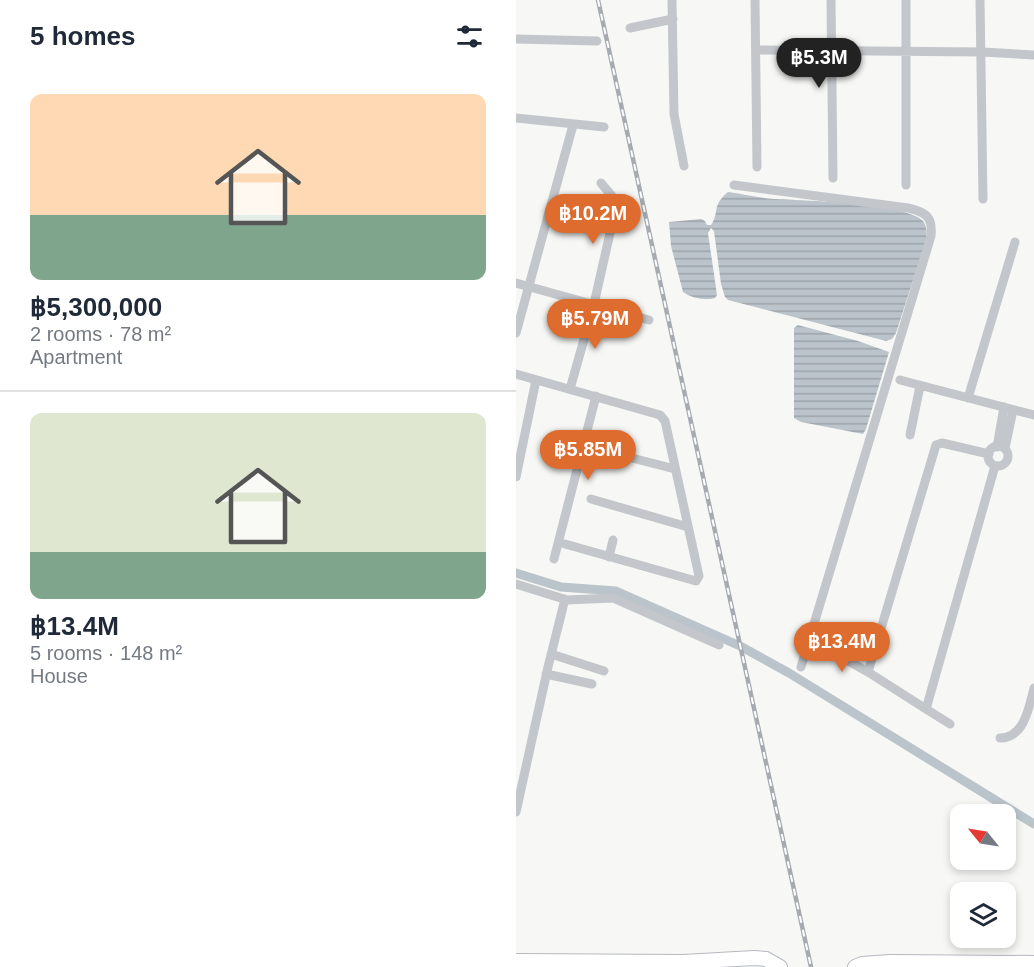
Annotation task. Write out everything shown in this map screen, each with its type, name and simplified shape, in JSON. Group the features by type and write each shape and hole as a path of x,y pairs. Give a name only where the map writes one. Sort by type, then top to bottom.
{"main road":[{"path":"516,961 683,962 754,958 766,959 780,967"},
{"path":"855,967 862,964 890,962 1034,963"}],"street":[{"path":"672,0 674,114 684,166"},
{"path":"755,0 757,167"},
{"path":"831,0 833,178"},
{"path":"906,0 906,185"},
{"path":"980,0 983,199"},
{"path":"630,28 673,19"},
{"path":"516,39 597,41"},
{"path":"756,51 906,50 1034,55"},
{"path":"516,118 604,127"},
{"path":"516,333 573,125"},
{"path":"570,389 594,304 615,211 612,196 601,183"},
{"path":"735,185 908,208 922,213 929,218 932,225 931,236 801,667"},
{"path":"968,398 1015,242"},
{"path":"516,283 649,320"},
{"path":"516,375 660,415 664,421 699,576 696,581 565,544"},
{"path":"516,477 536,380"},
{"path":"900,380 1034,415"},
{"path":"910,435 920,386"},
{"path":"554,559 596,396"},
{"path":"1001,448 1009,409"},
{"path":"868,672 936,445 942,443 989,454"},
{"path":"1001,448 1008,454 1006,463 995,466 989,460 989,454 992,449 1001,448"},
{"path":"597,449 675,469"},
{"path":"926,709 995,466"},
{"path":"591,499 688,526"},
{"path":"609,557 614,540"},
{"path":"516,584 565,599 613,598 719,645"},
{"path":"516,812 565,599"},
{"path":"829,650 950,724"},
{"path":"551,654 604,670"},
{"path":"546,674 592,684"},
{"path":"1000,738 1007,738 1019,731 1034,688"}],"shaded area":[{"path":"728,192 768,198 877,207 914,215 923,221 927,232 925,243 896,333 892,339 886,341 728,300 721,284 714,231 711,228 708,233 717,295 715,298 703,299 683,292 671,246 669,222 701,219 707,225 711,225 719,201"},
{"path":"798,325 889,352 863,434 801,422 794,418 794,328"}],"waterway":[{"path":"516,573 561,587 616,591 740,646 789,673 1034,824"}],"railway":[{"path":"598,0 811,967"}]}
